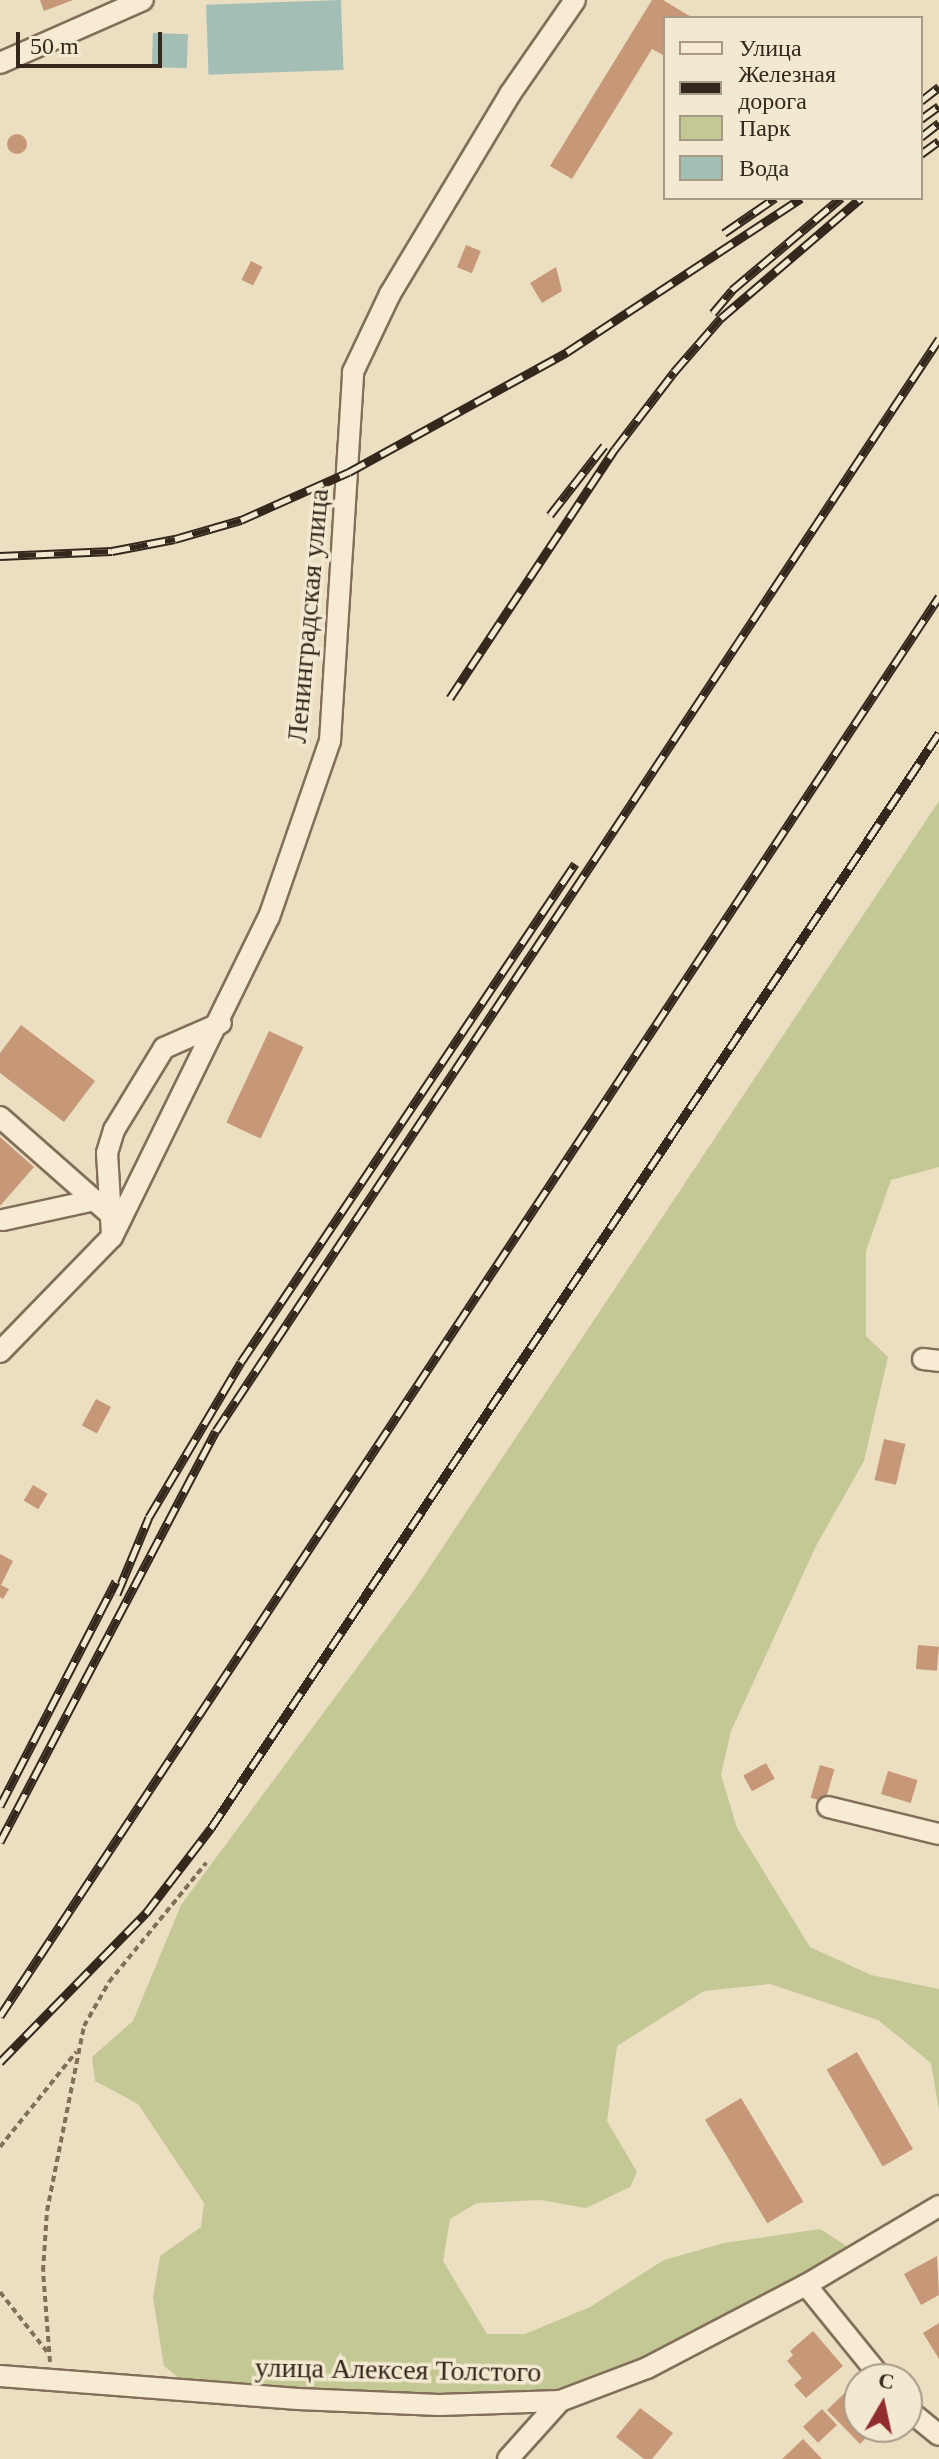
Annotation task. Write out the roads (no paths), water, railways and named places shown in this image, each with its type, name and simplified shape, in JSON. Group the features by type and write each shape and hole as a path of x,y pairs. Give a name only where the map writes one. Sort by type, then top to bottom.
{"street":[{"path":"0,63 143,0"},
{"name":"Ленинградская улица","path":"0,1352 112,1237 221,1023 269,917 330,741 353,372 390,294 510,94 575,0"},
{"path":"112,1237 103,1207 107,1153 114,1130 164,1048 221,1023"},
{"path":"0,1117 103,1207"},
{"path":"3,1220 103,1207"},
{"path":"828,1807 939,1834"},
{"name":"улица Алексея Толстого","path":"0,2376 298,2399 439,2405 560,2401 647,2368 806,2285 939,2206"},
{"path":"806,2285 869,2363"},
{"path":"508,2459 560,2401"},
{"path":"923,2422 939,2435"}],"water":[{"path":"341,0 343,70 209,75 206,5"},
{"path":"153,33 188,34 187,68 152,67"}],"railway":[{"path":"923,99 939,87"},
{"path":"923,118 939,106"},
{"path":"923,135 939,123"},
{"path":"923,153 939,141"},
{"path":"724,233 772,200"},
{"path":"0,556 112,551 175,539 241,520 349,472 567,352 798,200"},
{"path":"713,313 732,290 839,200"},
{"path":"450,698 615,449 674,372 721,318 859,200"},
{"path":"0,1842 216,1431 939,339"},
{"path":"550,515 604,446"},
{"path":"0,2016 939,597"},
{"path":"0,2062 146,1913 211,1828 939,733"},
{"path":"117,1594 149,1517 241,1362 575,864"},
{"path":"0,1806 116,1581"}]}
